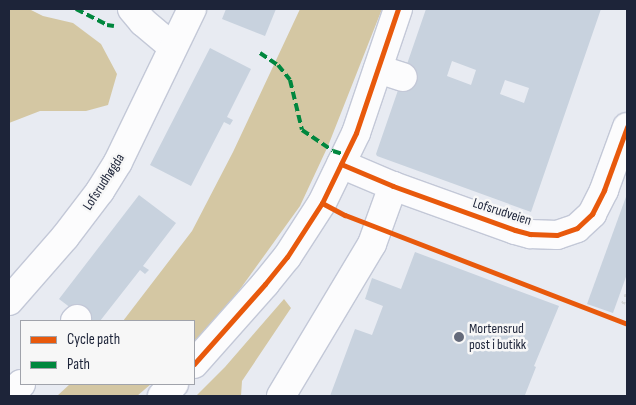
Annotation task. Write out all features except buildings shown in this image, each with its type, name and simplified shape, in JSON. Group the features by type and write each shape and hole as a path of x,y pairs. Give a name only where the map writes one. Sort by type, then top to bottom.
{"street":[{"path":"132,9 143,22 172,46"},
{"name":"Lofsrudhøgda","path":"9,301 65,237 100,191 134,131 172,46 192,9"},
{"path":"195,363 235,319 287,256 322,203 356,133 391,73 398,9"},
{"name":"Lofsrudveien","path":"341,164 394,186 530,234 557,236 568,233 585,222 598,205 627,127"},
{"path":"281,396 372,244 394,186"},
{"path":"9,396 20,385"},
{"path":"162,396 173,385"}],"shaded area":[{"path":"9,9 29,9 43,16 73,23 101,44 117,74 108,105 86,111 40,111 9,123"},
{"path":"300,9 382,9 328,146 300,206 238,292 195,342 195,320 124,320 192,231 233,152"},
{"path":"284,299 291,308 242,381 241,396 196,396 225,367"},
{"path":"69,385 150,385 137,396 57,396"}],"railway":[{"path":"623,304 627,293"}],"marked path":[{"path":"76,9 107,25 114,26"},
{"path":"260,53 278,65 290,80 302,130 333,151 346,155"}],"cycle path":[{"path":"195,363 287,257 322,203 356,133 398,9"},
{"path":"341,164 393,186 515,230 530,234 557,235 577,228 592,214 604,190 627,127"},
{"path":"322,203 345,215 627,324"}],"place":[{"name":"Mortensrud post i butikk","path":"459,337"}]}
